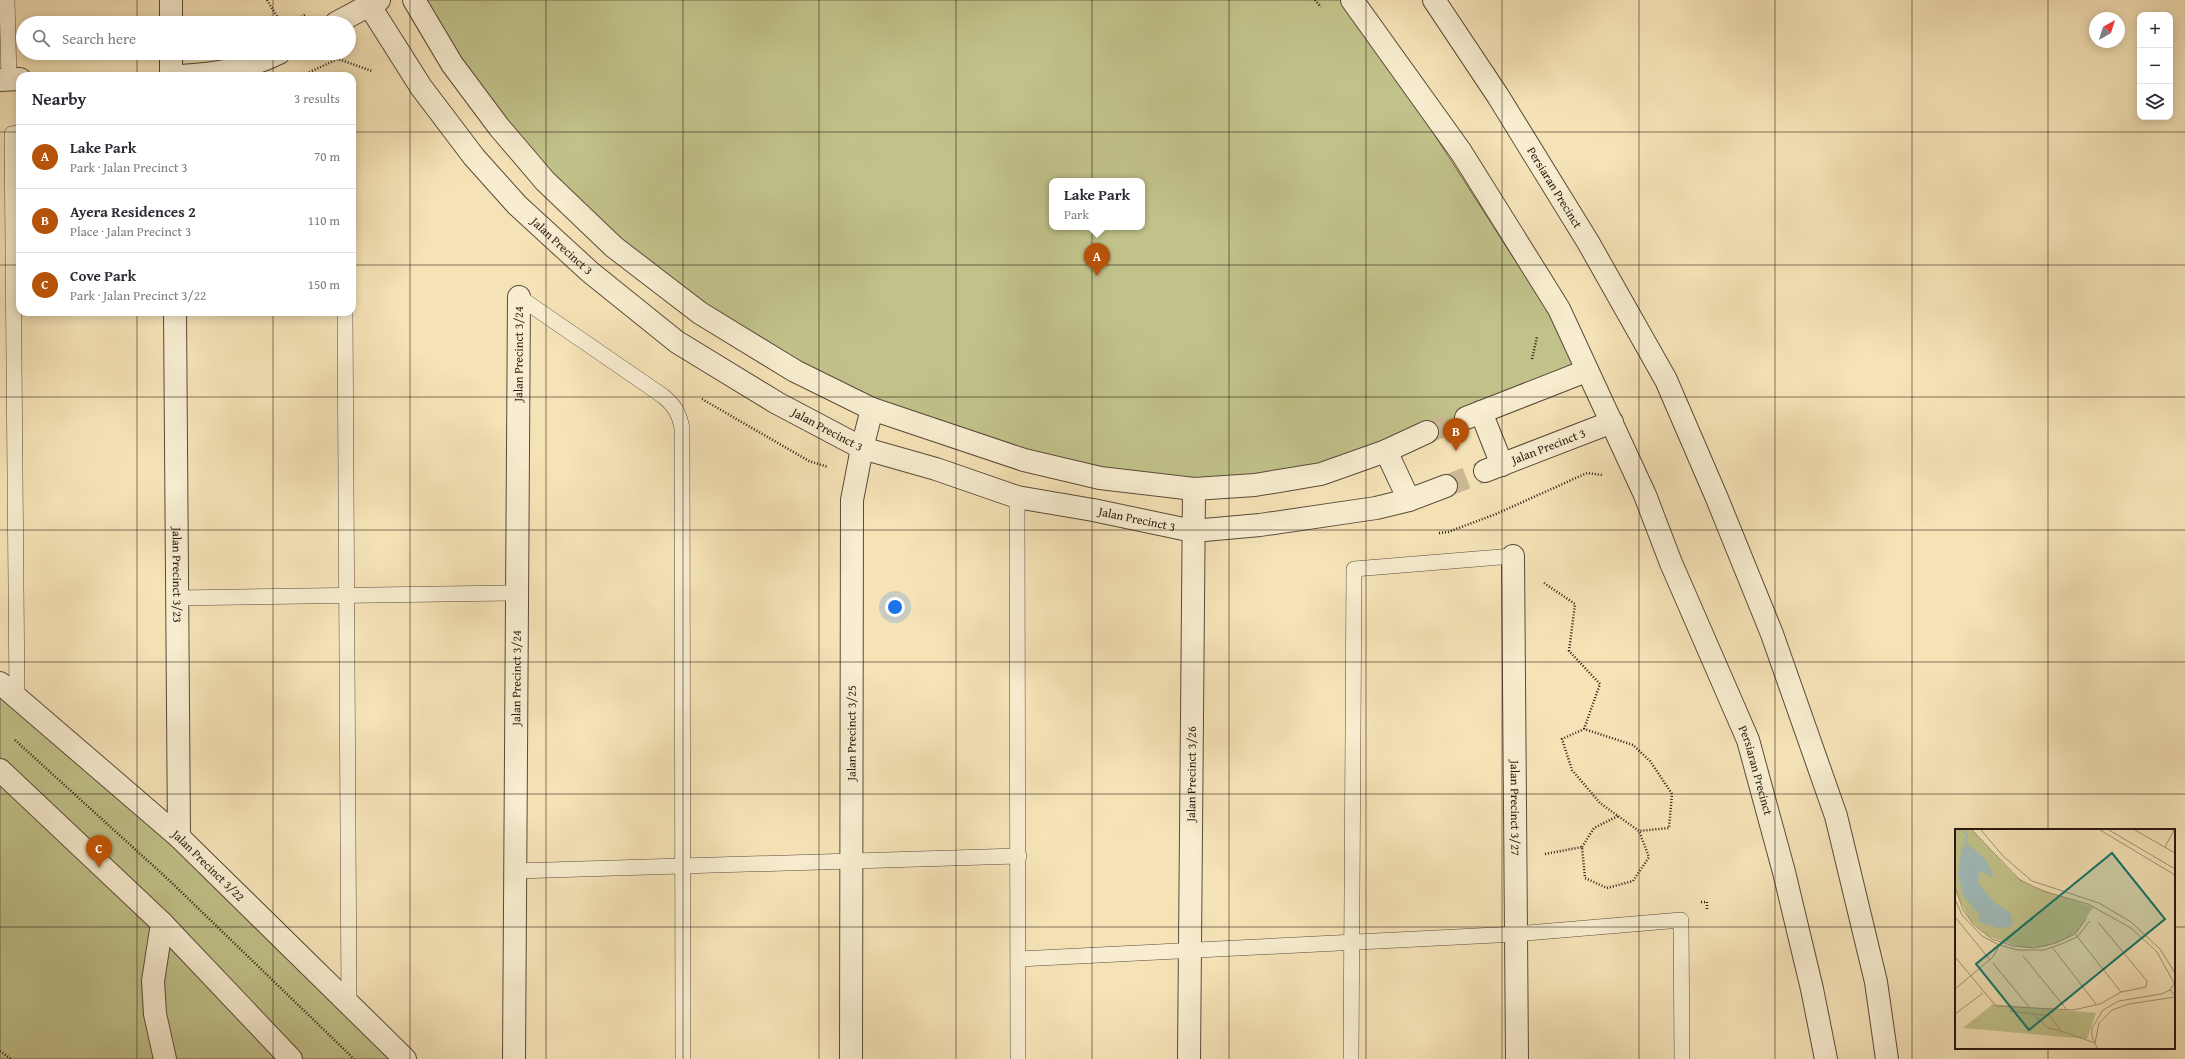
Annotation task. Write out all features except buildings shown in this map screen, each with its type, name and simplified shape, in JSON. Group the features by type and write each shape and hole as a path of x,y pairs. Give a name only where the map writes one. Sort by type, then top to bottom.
{"street":[{"path":"171,0 171,16"},
{"path":"414,0 452,64 499,127 545,181 614,247 700,313 795,371 872,410 1024,460 1092,477 1194,489 1255,485 1321,474 1386,451 1427,432"},
{"name":"Persiaran Precinct","path":"1352,0 1461,152 1559,309 1586,371 1612,422 1645,495 1671,563 1748,740 1784,872 1826,1059"},
{"name":"Persiaran Precinct","path":"1434,0 1498,96 1588,242 1666,380 1716,496 1772,634 1836,816 1876,982 1886,1059"},
{"path":"348,16 372,2"},
{"name":"Jalan Precinct 3","path":"372,2 420,87 474,157 517,205 590,272 677,342 777,403 862,448 936,469 1017,497 1093,510 1193,531 1260,525 1329,516 1409,500 1446,486"},
{"path":"171,60 171,72"},
{"path":"226,72 243,68 262,60"},
{"name":"Jalan Precinct 3/24","path":"514,1059 519,297"},
{"name":"Jalan Precinct 3/23","path":"175,316 179,837"},
{"name":"Jalan Precinct 3","path":"1586,371 1473,415 1493,468 1612,422"},
{"name":"Jalan Precinct 3/25","path":"851,1059 852,500 862,448 872,410"},
{"path":"1386,451 1409,500"},
{"name":"Jalan Precinct 3/26","path":"1188,1059 1194,489"},
{"name":"Jalan Precinct 3/27","path":"1513,556 1517,1059"},
{"name":"Jalan Precinct 3/22","path":"0,683 179,837 405,1059"},
{"path":"0,770 162,923 291,1059"},
{"path":"162,923 153,981 155,1014 165,1059"}],"lane":[{"path":"7,0 10,79"},
{"path":"16,134 12,134 17,698"},
{"path":"519,297 663,396 674,405 679,414 682,428 683,1059"},
{"path":"345,316 349,1003"},
{"path":"1017,497 1019,856 1018,1059"},
{"path":"1350,1059 1354,569 1513,556"},
{"path":"177,598 517,593"},
{"path":"515,871 1019,856"},
{"path":"1019,959 1516,934 1681,920 1682,1059"}],"path":[{"path":"266,0 276,16"},
{"path":"8,53 16,53"},
{"path":"1537,578 1575,604 1569,651 1600,684 1584,729"},
{"path":"1618,816 1594,828 1582,847 1585,878 1607,888 1632,881 1649,857 1639,831 1600,803 1572,770 1562,739 1584,729 1633,745 1650,761 1672,794 1669,828 1639,831"},
{"path":"12,736 171,882 354,1059"},
{"path":"1543,854 1582,847"},
{"path":"0,1051 11,1059"}],"green space":[{"path":"415,0 1348,0 1586,371 1361,460 1255,485 1100,478 795,371 545,181"},
{"path":"0,678 396,1059 0,1059"}],"tunnel":[{"path":"1427,432 1466,418"},
{"path":"1446,486 1485,471"}],"place":[{"name":"Lake Park","path":"1097,276"},
{"name":"Ayera Residences 2","path":"1456,451"},
{"name":"Cove Park","path":"99,868"}]}
